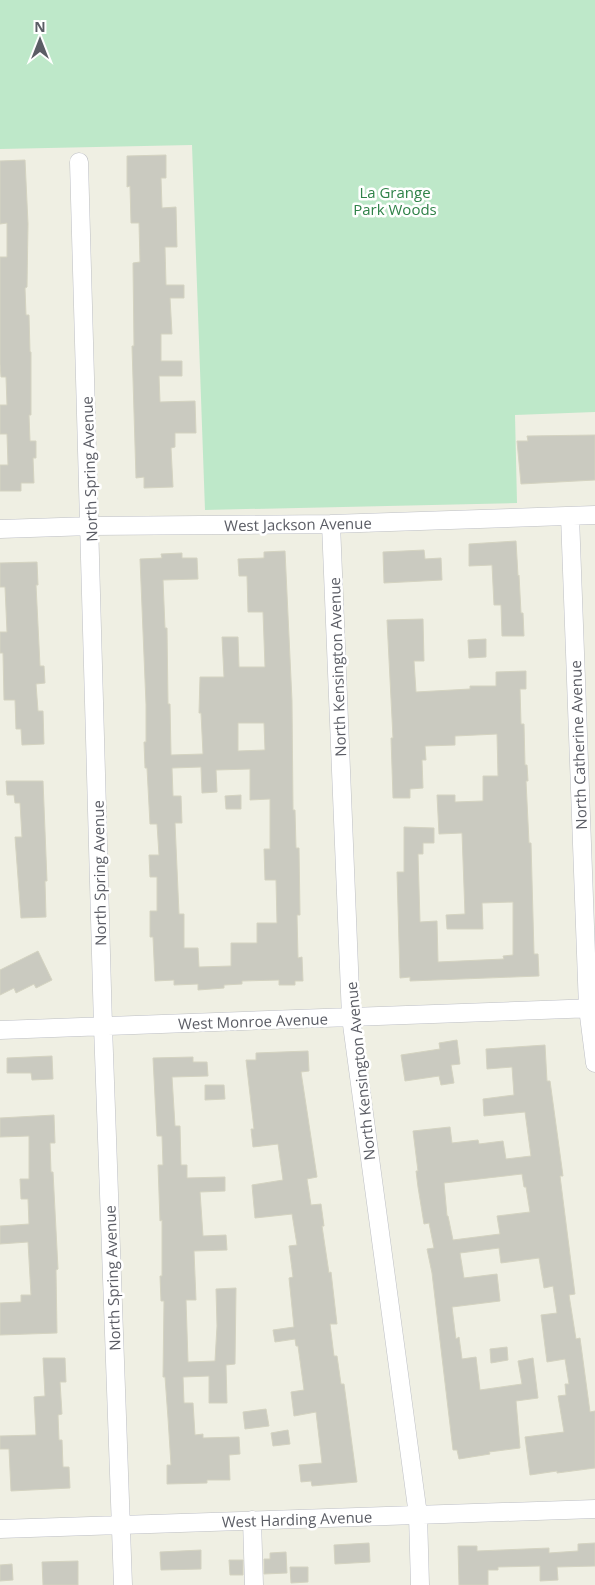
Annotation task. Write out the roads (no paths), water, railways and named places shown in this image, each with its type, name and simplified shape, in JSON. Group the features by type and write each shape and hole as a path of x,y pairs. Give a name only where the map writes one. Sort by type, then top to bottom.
{"street":[{"name":"North Spring Avenue","path":"79,162 91,526 103,1026 123,1585"},
{"name":"West Jackson Avenue","path":"0,529 91,526 331,524 595,515"},
{"name":"North Catherine Avenue","path":"570,516 595,1063"},
{"name":"North Kensington Avenue","path":"331,524 351,1017 418,1515 420,1585"},
{"name":"West Monroe Avenue","path":"0,1030 591,1008"},
{"name":"West Harding Avenue","path":"0,1529 595,1509"},
{"path":"252,1520 254,1585"}],"park label":[{"name":"La Grange Park Woods","path":"395,200"}]}
